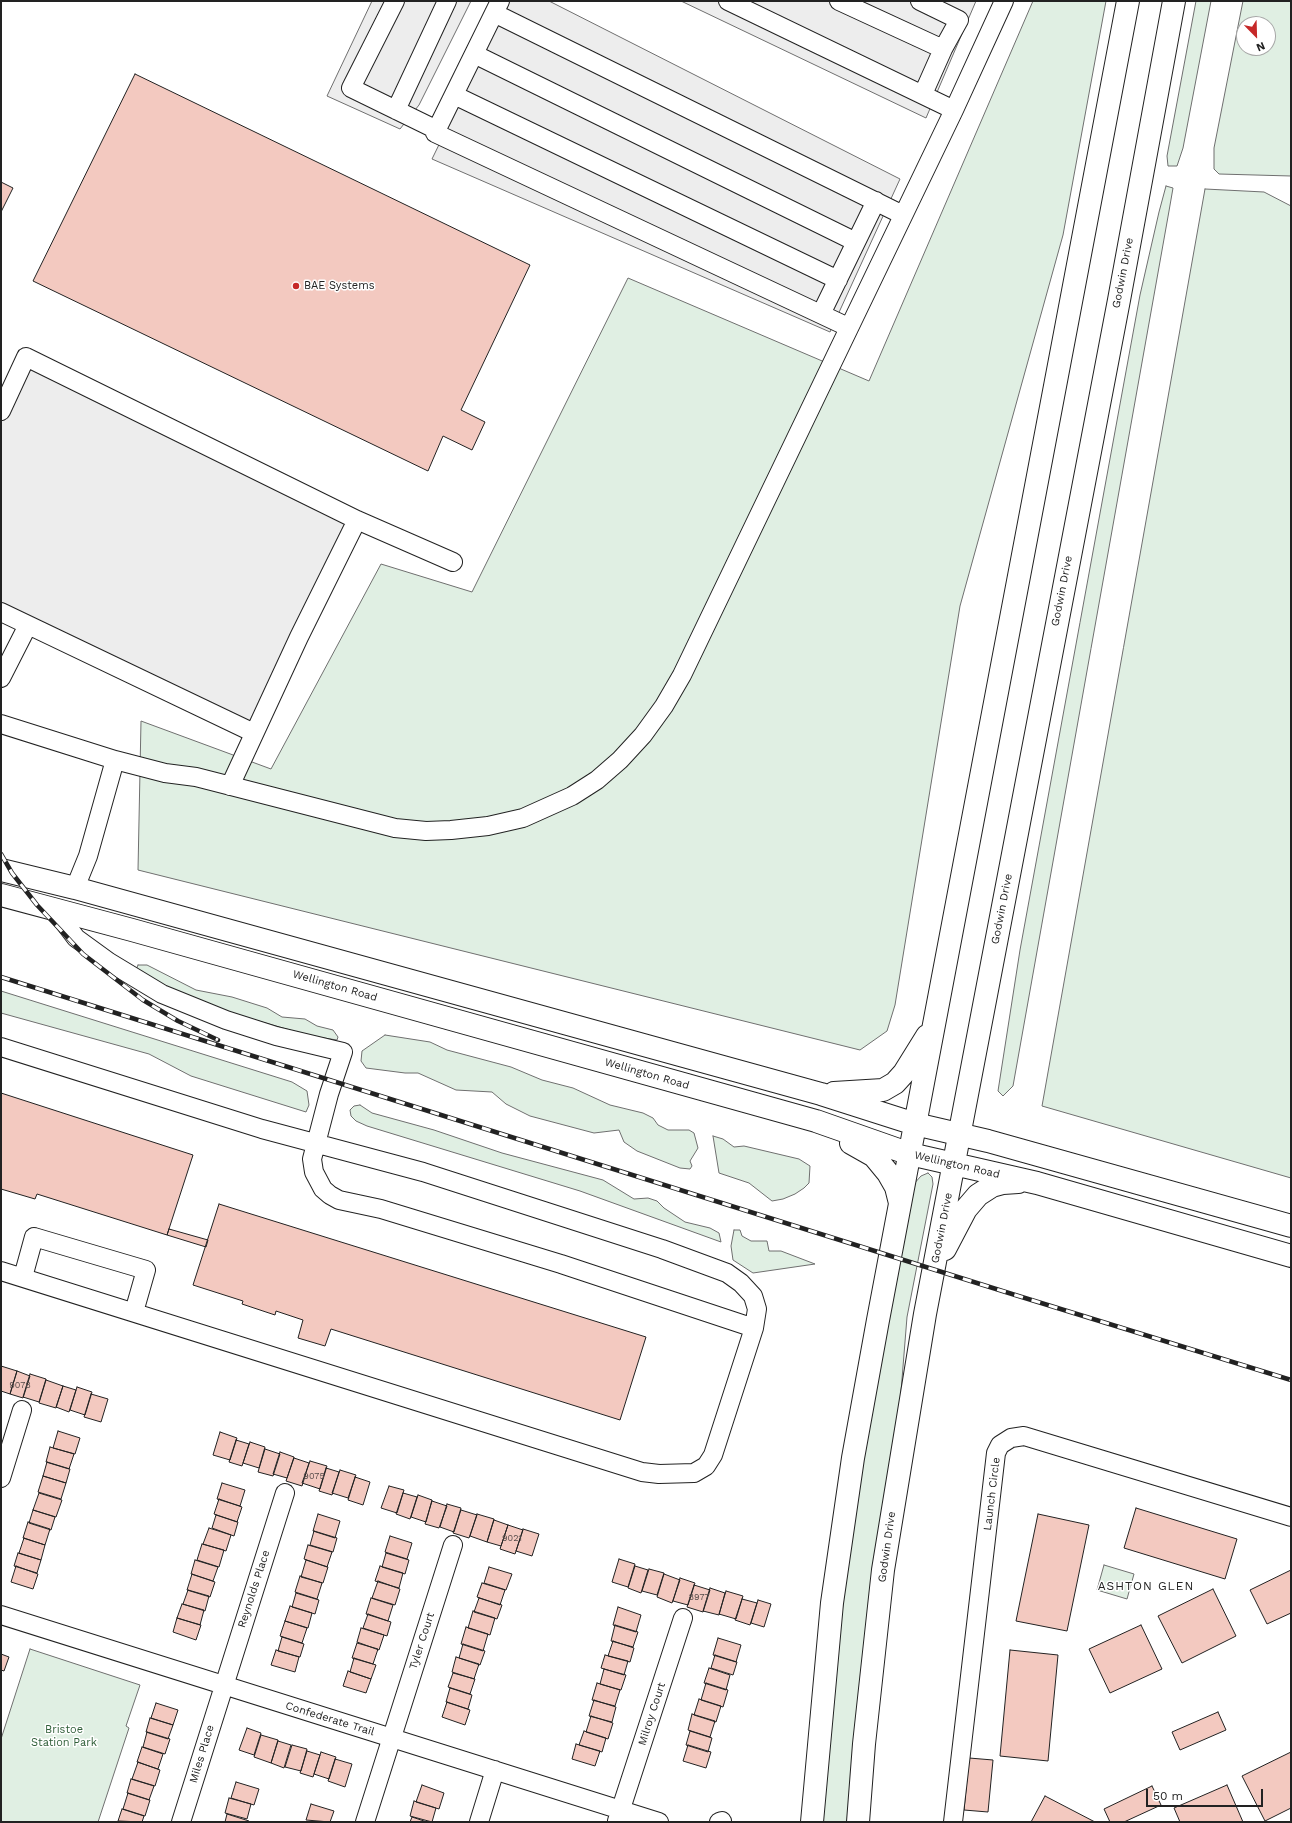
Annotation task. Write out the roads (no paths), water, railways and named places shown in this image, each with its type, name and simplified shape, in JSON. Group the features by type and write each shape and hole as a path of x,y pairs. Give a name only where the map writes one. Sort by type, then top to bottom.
{"main road":[{"path":"812,1822 832,1603 855,1450 900,1203 1128,1"},
{"name":"Godwin Drive","path":"858,1822 864,1744 883,1570 901,1451 959,1134 1174,1"},
{"path":"1,870 75,888 821,1094 916,1124 959,1134 1291,1226"},
{"name":"Wellington Road","path":"1,895 816,1121 910,1154 1037,1183 1291,1256"},
{"path":"821,1094 883,1090 895,1083 920,1048 935,1021"},
{"path":"816,1121 874,1156 888,1172 896,1187 900,1203"},
{"path":"934,1270 966,1208 985,1189 1003,1183 1037,1183"}],"street":[{"path":"395,1 351,88 437,130"},
{"path":"396,110 447,1"},
{"path":"728,1 954,110"},
{"path":"839,1 942,49"},
{"path":"920,1 959,20 942,49 923,94"},
{"path":"1,724 115,760 230,786 377,825 426,831 488,826 523,818 572,796 597,780 620,760 643,735 664,706 682,675 848,327 954,110 1004,1"},
{"path":"848,327 435,133 497,7 903,215"},
{"path":"474,54 856,242"},
{"path":"454,95 838,280"},
{"path":"821,314 876,202"},
{"path":"1,411 26,357 357,520 453,562"},
{"path":"230,786 299,637 357,520"},
{"path":"1,612 254,733"},
{"path":"1,678 28,625"},
{"path":"75,888 88,856 115,760"},
{"path":"54,909 76,938 109,962 162,994 276,1036 343,1052 329,1094 312,1159 314,1172 323,1189 330,1195 339,1200 381,1209 561,1264 754,1328"},
{"path":"1,1047 262,1130 423,1172 662,1249 727,1273 742,1283 753,1296 756,1309 754,1328 713,1455 706,1466 694,1472 659,1474 642,1472 1,1271"},
{"path":"23,1277 34,1237 146,1270 134,1312"},
{"path":"1,1478 22,1410"},
{"name":"Launch Circle","path":"953,1822 996,1453 1000,1446 1011,1438 1024,1436 1291,1517"},
{"name":"Reynolds Place","path":"223,1685 285,1493"},
{"name":"Tyler Court","path":"365,1822 453,1545"},
{"name":"Confederate Trail","path":"1,1615 495,1770 619,1816 658,1822"},
{"name":"Milroy Court","path":"619,1816 683,1618"},
{"name":"Miles Place","path":"181,1822 223,1685"},
{"path":"478,1822 495,1770"}],"railway":[{"path":"1,854 12,873 37,905 83,954 143,1000 178,1021 218,1040"},
{"path":"1,977 1291,1380"}],"place":[{"name":"BAE Systems","path":"296,286"}],"district":[{"name":"ASHTON GLEN","path":"1146,1586"}],"park label":[{"name":"Bristoe Station Park","path":"64,1736"}]}
